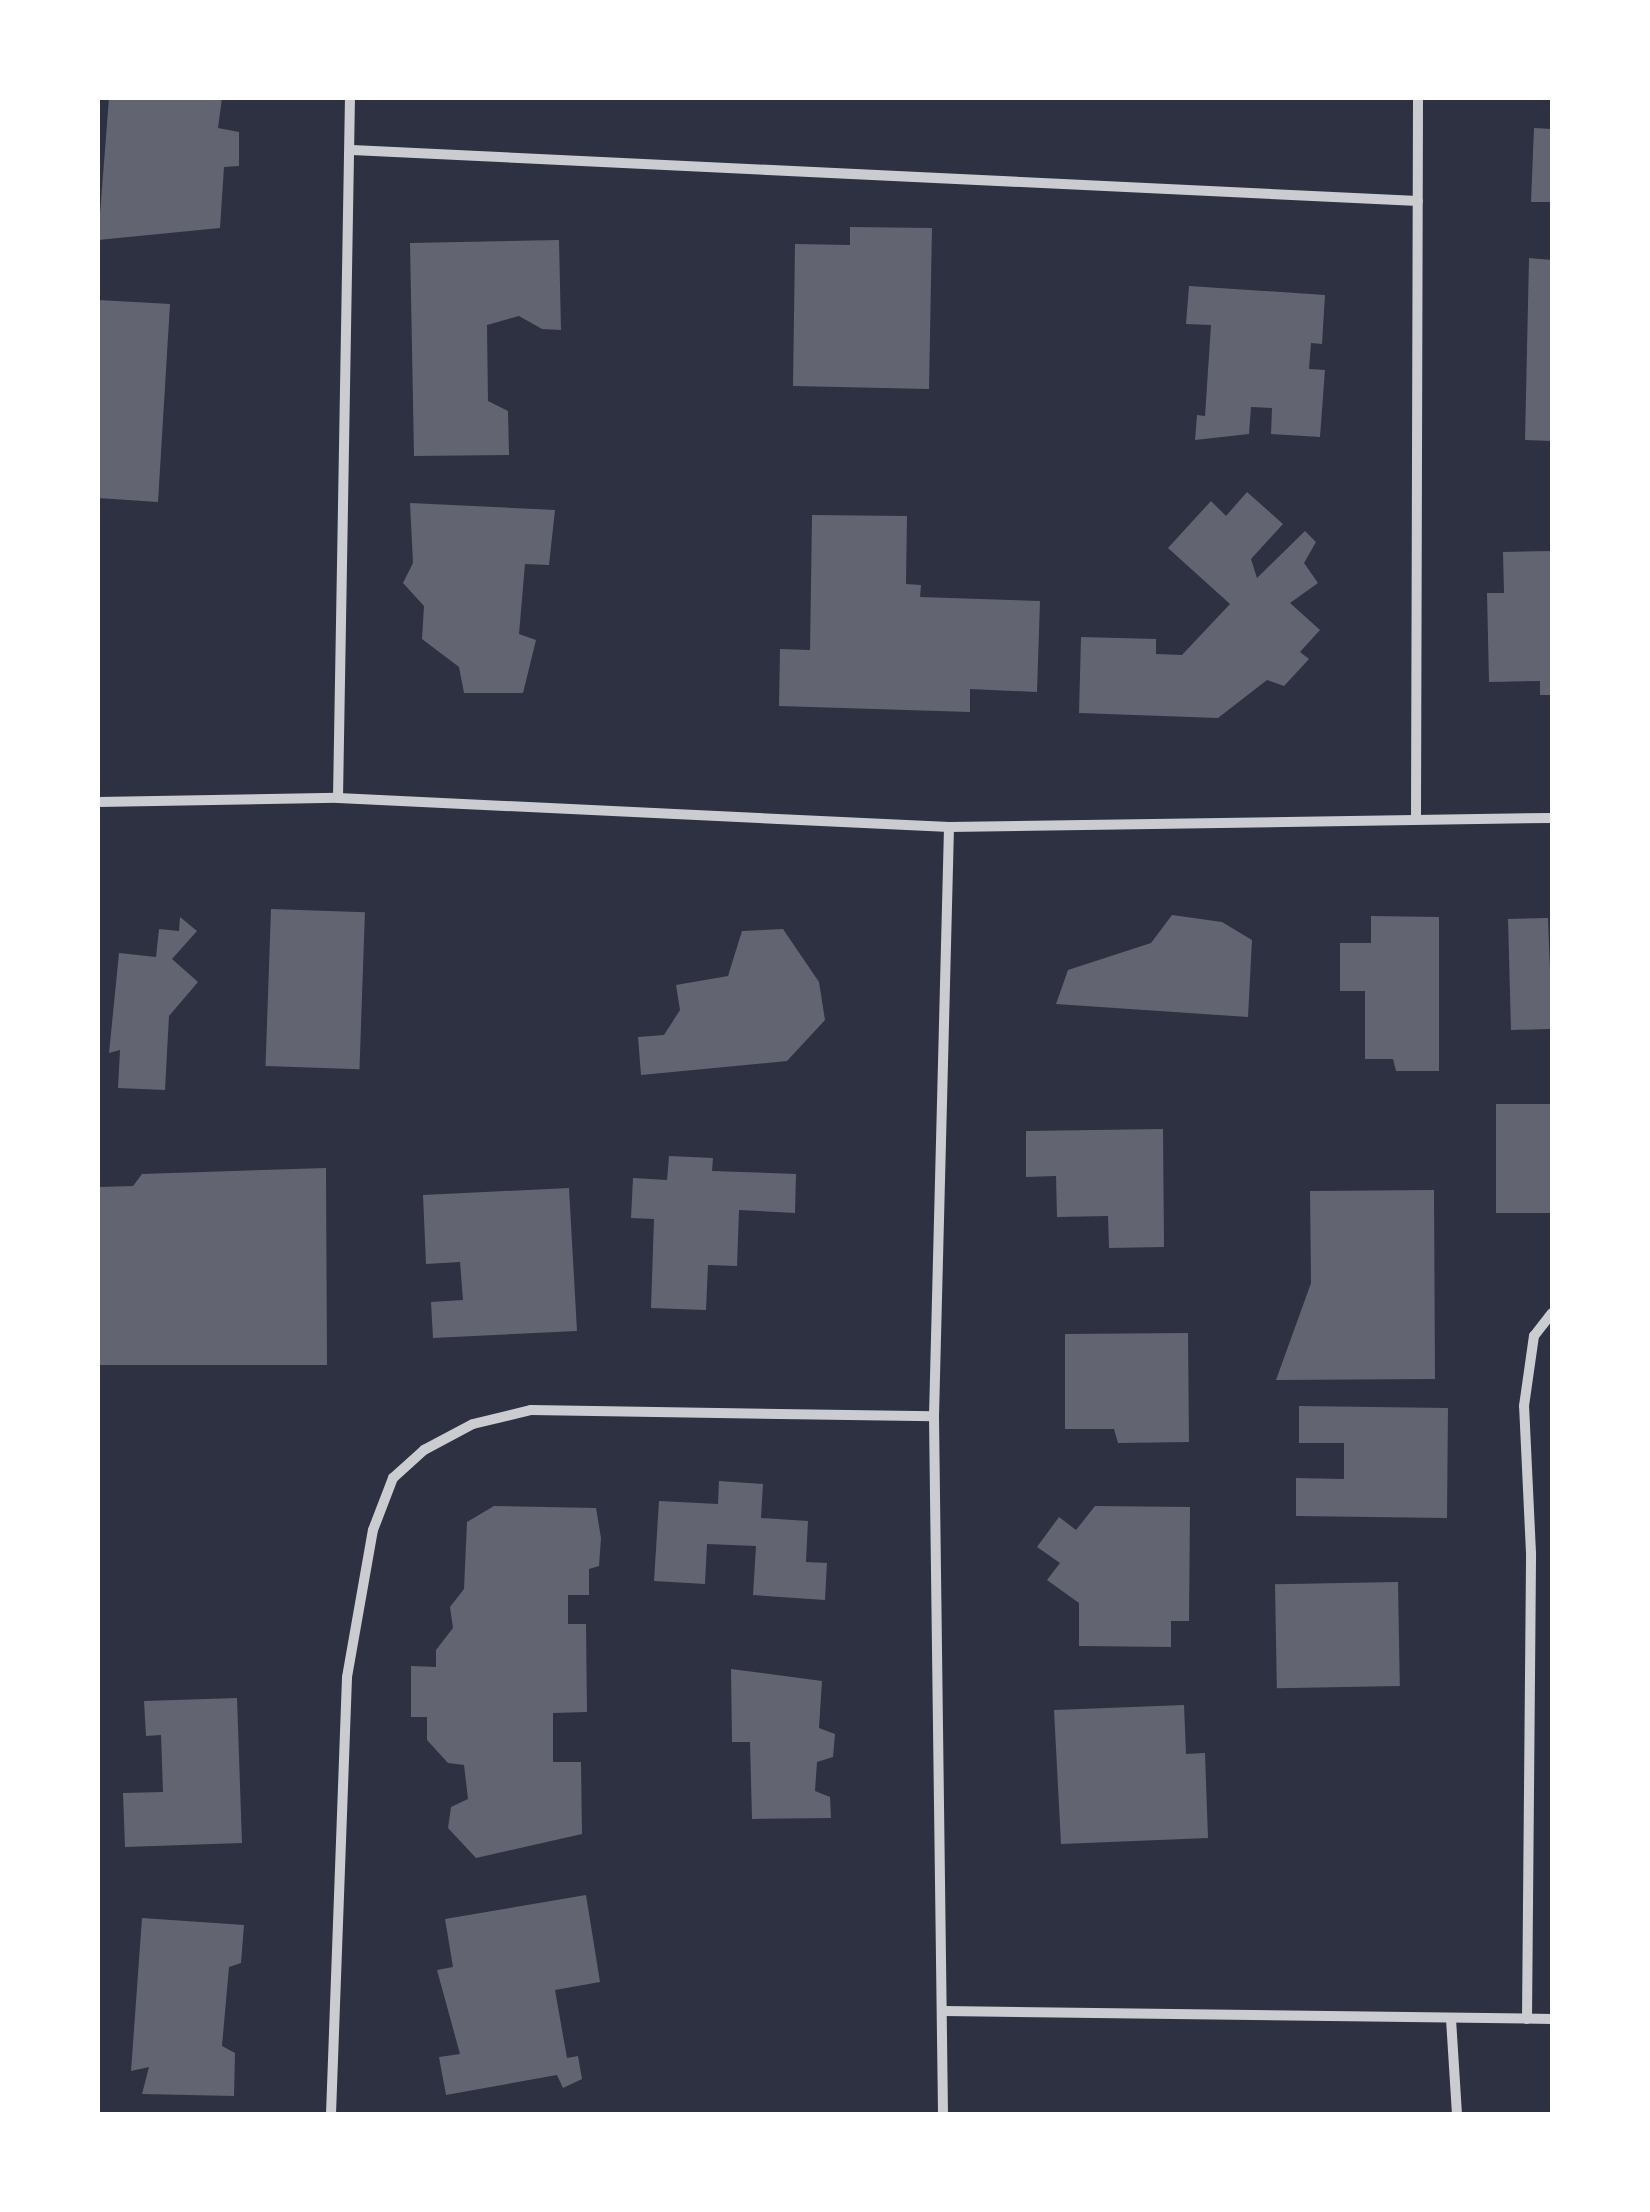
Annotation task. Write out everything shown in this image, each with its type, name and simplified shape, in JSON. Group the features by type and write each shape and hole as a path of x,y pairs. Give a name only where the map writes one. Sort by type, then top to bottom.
{"street":[{"path":"338,798 350,98"},
{"path":"1416,816 1418,98"},
{"path":"352,150 1418,201"},
{"path":"98,802 338,798 949,827 1416,816 1552,818"},
{"path":"943,2114 934,1416 949,827"},
{"path":"1528,2019 1531,1553 1524,1406 1534,1336 1552,1313"},
{"path":"330,2114 347,1677 373,1530 394,1478 424,1450 473,1424 531,1410 934,1416"},
{"path":"944,2012 1552,2019"},
{"path":"1450,2019 1457,2114"}],"building":[{"path":"109,98 222,98 218,128 239,132 239,166 224,167 220,228 98,240"},
{"path":"1534,128 1552,129 1552,202 1531,202"},
{"path":"850,227 932,228 929,389 793,386 795,244 850,245"},
{"path":"559,240 561,330 542,329 519,316 487,325 488,401 508,411 509,455 414,456 410,243"},
{"path":"1529,258 1552,260 1552,441 1525,440"},
{"path":"1189,286 1325,295 1322,344 1311,343 1309,369 1325,370 1320,437 1271,434 1272,408 1251,407 1249,434 1195,440 1197,415 1205,416 1211,325 1186,324"},
{"path":"98,300 170,304 158,502 98,498"},
{"path":"1247,492 1283,524 1251,559 1257,578 1305,531 1316,542 1304,563 1318,583 1290,603 1320,630 1300,652 1309,659 1284,686 1267,680 1218,718 1079,713 1081,637 1156,639 1156,654 1182,655 1230,604 1168,548 1211,501 1226,516"},
{"path":"410,503 555,510 549,565 525,564 519,634 536,640 523,693 464,693 459,667 422,639 424,606 403,583 413,563"},
{"path":"812,515 907,516 906,584 921,585 920,597 1040,601 1037,692 970,689 970,712 779,706 780,649 810,650"},
{"path":"1552,551 1552,695 1540,695 1540,681 1489,682 1487,593 1504,593 1503,552"},
{"path":"271,909 365,912 359,1069 266,1066"},
{"path":"1172,915 1222,922 1252,940 1248,1017 1056,1004 1068,970 1151,943"},
{"path":"1371,916 1439,917 1439,1071 1396,1071 1393,1059 1365,1059 1365,991 1340,991 1340,943 1371,943"},
{"path":"180,917 197,931 172,959 198,982 169,1016 165,1090 118,1088 120,1050 109,1053 119,953 156,957 159,929 179,931"},
{"path":"1548,918 1552,1023 1550,1029 1511,1030 1508,919"},
{"path":"783,929 819,982 825,1020 787,1061 641,1075 638,1037 664,1035 680,1010 676,985 728,976 742,931"},
{"path":"1496,1104 1552,1104 1552,1213 1496,1213"},
{"path":"1163,1129 1164,1247 1109,1248 1108,1216 1057,1217 1056,1176 1026,1177 1026,1131"},
{"path":"669,1156 713,1158 712,1171 796,1174 795,1213 739,1210 737,1266 708,1265 706,1310 651,1308 654,1219 631,1218 633,1178 667,1180"},
{"path":"326,1168 327,1365 98,1365 98,1187 133,1186 142,1174"},
{"path":"569,1188 577,1331 433,1338 431,1302 463,1300 460,1262 426,1264 423,1195"},
{"path":"1434,1190 1435,1379 1276,1380 1311,1283 1310,1191"},
{"path":"1188,1333 1189,1442 1118,1443 1114,1429 1065,1429 1065,1334"},
{"path":"1299,1406 1448,1408 1447,1518 1296,1516 1296,1478 1344,1479 1344,1443 1299,1443"},
{"path":"719,1481 763,1484 761,1518 808,1521 806,1562 827,1563 825,1600 753,1595 756,1546 707,1544 705,1584 654,1581 659,1501 718,1504"},
{"path":"494,1506 596,1508 601,1538 599,1566 589,1569 589,1595 568,1595 568,1624 586,1624 587,1712 553,1713 553,1762 581,1762 582,1834 476,1858 448,1828 451,1807 468,1799 464,1765 448,1763 427,1740 427,1717 411,1717 411,1666 436,1667 436,1650 453,1628 450,1607 464,1589 467,1522"},
{"path":"1095,1506 1190,1507 1189,1621 1171,1621 1171,1647 1079,1646 1079,1603 1047,1580 1060,1563 1037,1547 1059,1517 1076,1530"},
{"path":"1398,1582 1400,1686 1277,1688 1275,1584"},
{"path":"731,1669 822,1681 819,1728 835,1734 833,1757 817,1762 815,1791 830,1797 831,1818 752,1819 750,1742 732,1742"},
{"path":"237,1698 242,1843 125,1847 123,1793 163,1792 161,1735 146,1736 144,1701"},
{"path":"1184,1705 1186,1754 1205,1753 1208,1838 1061,1844 1054,1710"},
{"path":"586,1895 600,1982 555,1990 567,2058 578,2056 582,2079 563,2088 557,2075 446,2095 439,2057 460,2054 437,1970 453,1967 445,1919"},
{"path":"142,1918 244,1925 241,1963 229,1967 222,2046 235,2053 234,2096 142,2094 149,2067 131,2071"}]}
